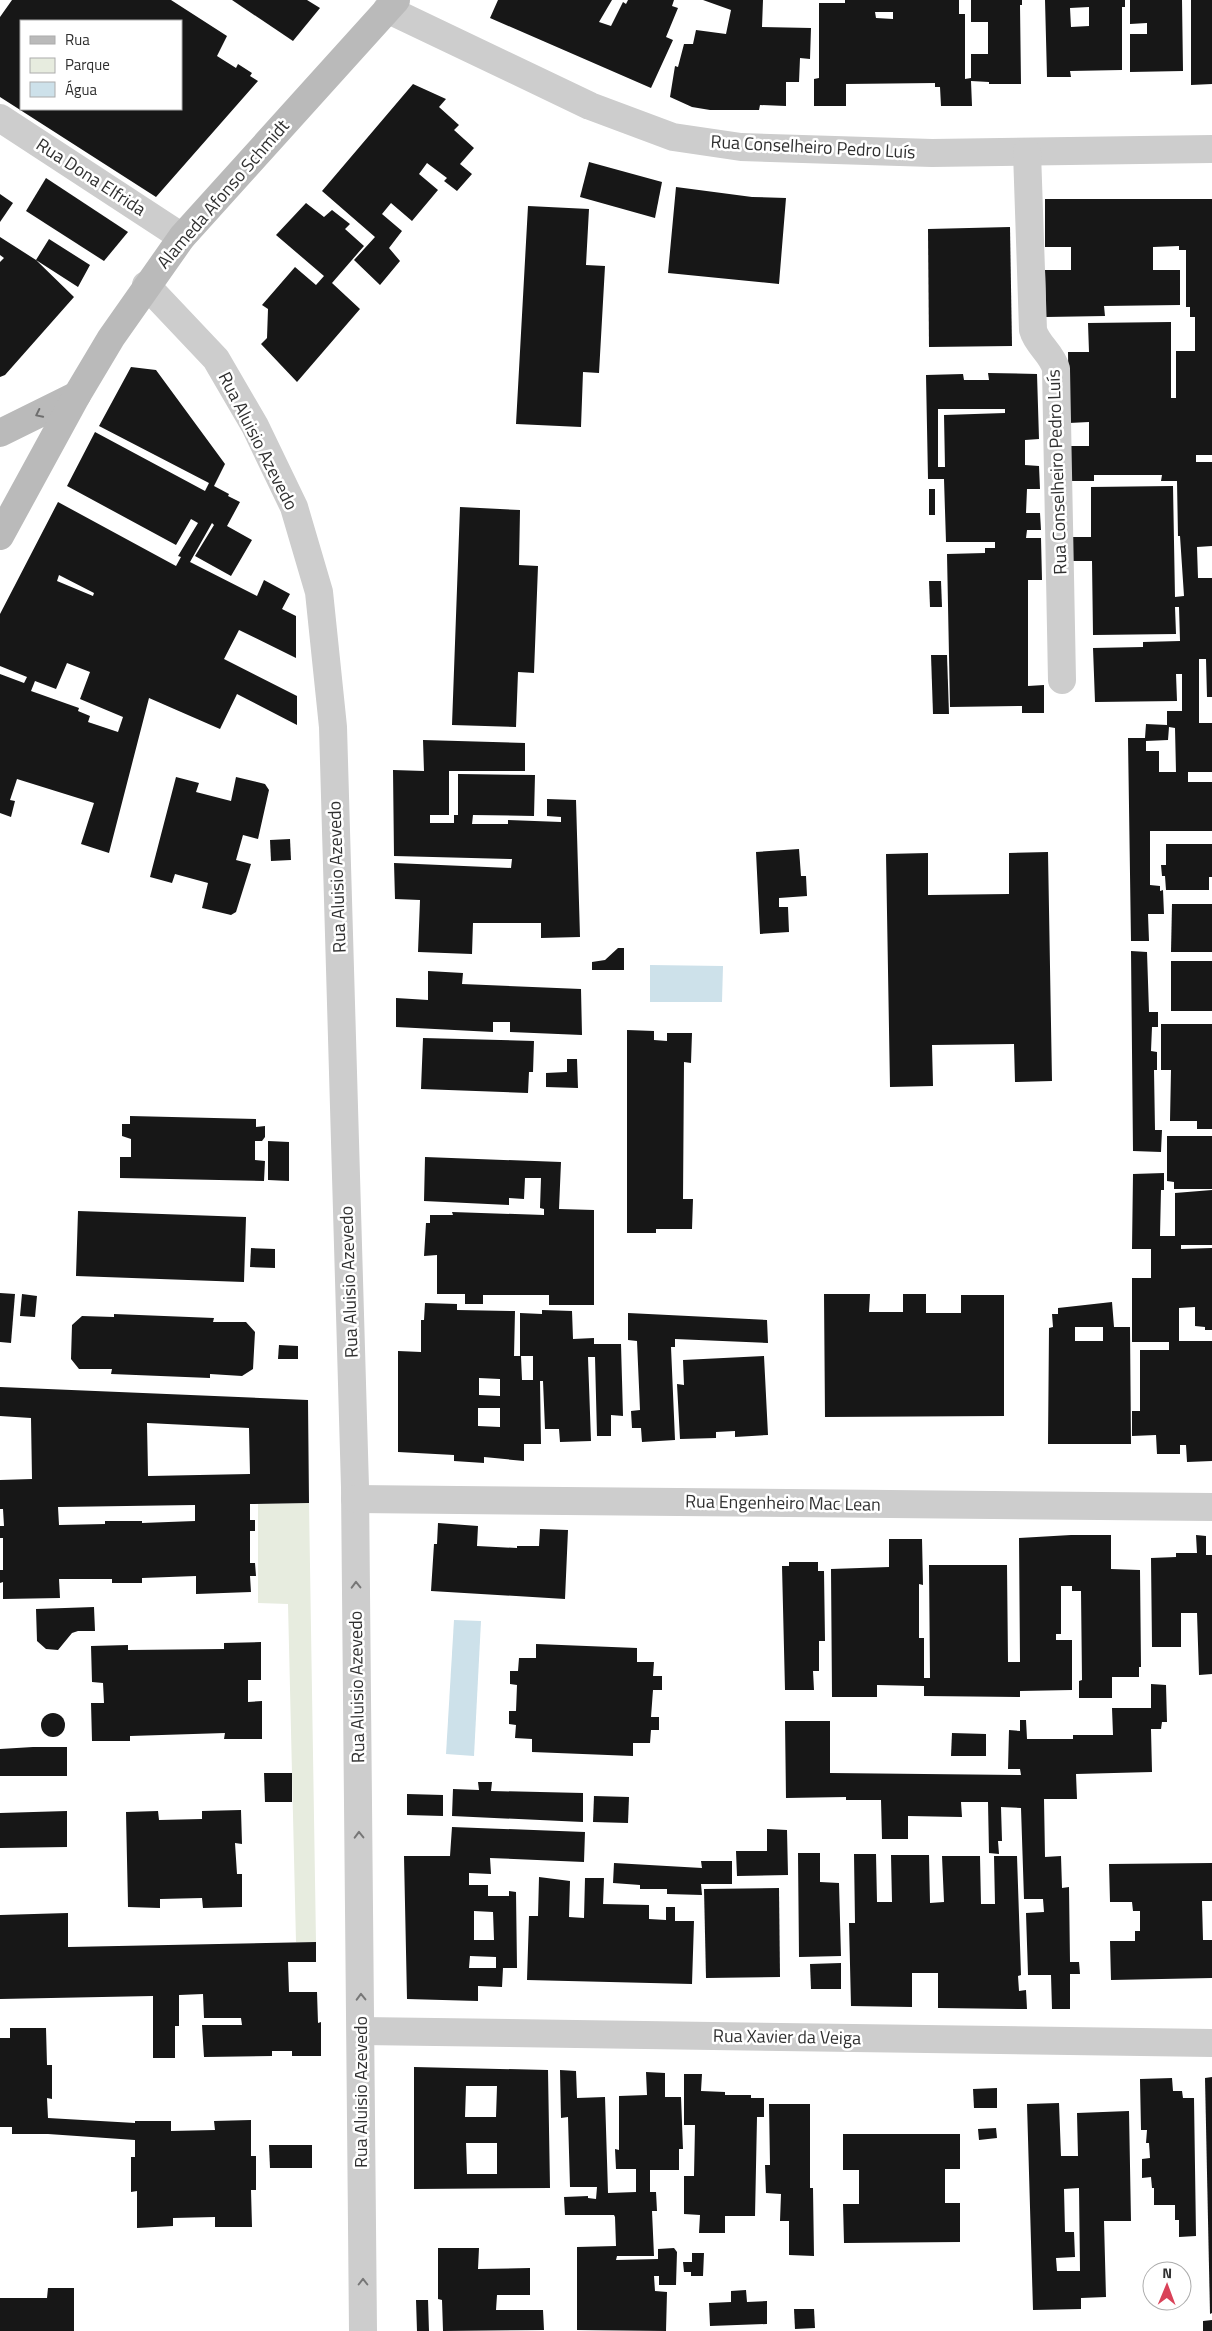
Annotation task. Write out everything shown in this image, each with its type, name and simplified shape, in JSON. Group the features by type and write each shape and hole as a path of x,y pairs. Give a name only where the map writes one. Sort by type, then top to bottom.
{"main road":[{"name":"Alameda Afonso Schmidt","path":"3,524 111,338 146,285 182,237 391,5"},
{"path":"0,433 77,395"}],"street":[{"name":"Rua Conselheiro Pedro Luís","path":"391,5 590,106 673,137 741,147 932,153 1212,149"},
{"name":"Rua Dona Elfrida","path":"0,118 182,237"},
{"name":"Rua Conselheiro Pedro Luís","path":"1026,152 1032,330 1035,338 1053,360 1056,369 1062,680"},
{"name":"Rua Aluisio Azevedo","path":"146,285 216,359 255,426 294,507 319,592 333,727 355,1499 363,2331"},
{"name":"Rua Engenheiro Mac Lean","path":"355,1499 1212,1507"},
{"name":"Rua Xavier da Veiga","path":"361,2031 1212,2043"}],"green space":[{"path":"309,1503 316,1942 296,1942 288,1604 258,1603 258,1504"}],"water":[{"path":"650,965 723,966 722,1002 650,1002"},
{"path":"454,1620 481,1621 474,1756 446,1754"}],"building":[{"path":"12,0 171,0 227,36 217,56 236,68 238,64 252,73 250,76 258,81 156,197 20,110 182,110 182,20 20,20 20,110 0,97 0,17"},
{"path":"232,0 307,0 320,8 293,41"},
{"path":"498,0 612,0 599,22 611,26 623,2 626,4 628,0 674,0 672,6 678,8 666,37 673,40 651,88 490,18"},
{"path":"703,0 763,0 762,27 811,28 810,59 800,58 799,82 786,82 786,106 760,105 759,110 710,110 692,107 670,97 675,66 678,67 684,44 693,44 696,30 726,34 731,10"},
{"path":"845,0 959,0 959,14 965,14 965,79 971,78 971,54 988,54 988,22 971,22 971,0 1022,0 1022,5 1020,5 1021,84 989,84 989,82 971,81 972,106 941,106 940,87 935,87 935,83 846,84 846,106 814,106 814,79 819,78 819,3 845,3","holes":["875,12 893,12 893,19 876,18"]},
{"path":"1045,0 1125,0 1125,7 1122,7 1122,70 1070,71 1071,77 1047,77","holes":["1089,7 1089,26 1071,27 1070,8"]},
{"path":"1130,0 1182,0 1183,71 1130,72 1130,34 1147,34 1147,23 1130,24"},
{"path":"1191,0 1212,0 1212,84 1191,85"},
{"path":"413,84 446,99 439,107 459,125 454,130 474,148 460,164 472,174 457,191 444,181 447,178 427,163 419,174 438,190 412,221 391,203 382,214 402,231 389,248 400,261 380,285 354,260 375,237 322,191"},
{"path":"589,162 662,182 655,218 580,197"},
{"path":"46,178 128,232 104,261 26,211"},
{"path":"676,187 752,197 786,198 779,284 668,273"},
{"path":"0,194 13,203 0,222"},
{"path":"1045,199 1212,199 1212,455 1196,455 1196,462 1212,462 1212,546 1197,547 1198,578 1212,578 1212,697 1207,697 1206,659 1199,659 1199,723 1212,723 1212,772 1188,772 1188,782 1212,782 1212,831 1150,831 1150,885 1160,886 1160,891 1163,890 1164,914 1148,914 1149,941 1131,941 1128,738 1145,738 1146,724 1167,725 1167,711 1182,711 1182,674 1176,674 1177,701 1095,702 1093,648 1143,647 1143,642 1180,641 1179,607 1175,607 1176,634 1093,635 1092,561 1070,561 1070,537 1091,537 1091,487 1173,486 1175,597 1184,596 1180,536 1178,536 1177,481 1161,481 1162,475 1094,475 1094,481 1069,481 1069,446 1089,446 1089,422 1069,423 1068,352 1089,352 1088,323 1171,322 1171,398 1176,398 1176,351 1195,351 1195,317 1190,317 1190,307 1186,307 1186,250 1179,250 1179,246 1153,247 1153,270 1180,270 1180,305 1104,306 1105,316 1046,317 1045,270 1071,270 1071,247 1045,247","holes":["1169,727 1175,728 1176,772 1159,772 1159,751 1146,751 1146,741 1168,740"]},
{"path":"306,203 324,217 332,210 350,224 345,229 364,246 332,283 360,309 297,382 261,344 267,338 268,309 262,305 295,267 316,285 324,276 276,235"},
{"path":"528,206 589,209 586,265 605,266 599,373 583,372 581,427 516,424"},
{"path":"1010,227 1012,346 929,347 928,229"},
{"path":"0,237 36,260 74,297 5,375 0,377 0,262 4,258 0,255"},
{"path":"49,239 90,265 78,287 36,260"},
{"path":"131,367 156,370 225,464 214,486 240,502 227,526 252,540 231,576 195,556 214,525 212,523 190,562 257,596 264,580 290,594 282,609 296,616 296,658 239,630 224,659 297,696 297,725 237,694 220,729 149,698 109,853 81,844 94,803 17,779 10,800 15,801 11,817 0,813 0,674 24,683 27,677 0,666 0,614 58,502 176,566 181,557 178,556 198,523 191,519 176,545 67,486 95,432 205,491 209,483 99,426","holes":["59,575 94,593 93,596 57,581","67,663 90,672 80,699 123,717 118,732 88,722 90,716 78,711 79,708 31,691 35,681 56,689"]},
{"path":"988,373 1037,374 1039,439 1025,440 1025,465 1039,466 1040,489 1027,489 1026,513 1040,513 1041,530 1027,530 1026,538 1041,538 1042,580 1028,580 1028,686 1044,685 1044,713 1022,713 1022,706 950,707 947,554 985,553 985,548 995,548 995,542 946,542 944,479 928,479 926,375 963,374 964,380 989,380","holes":["938,409 1005,409 1005,413 944,415 945,467 938,467"]},
{"path":"929,489 935,489 935,515 929,515"},
{"path":"460,507 520,510 519,565 538,566 534,673 518,672 516,727 452,725"},
{"path":"929,581 941,581 942,607 930,607"},
{"path":"931,655 947,655 949,714 933,714"},
{"path":"423,740 525,743 525,771 449,771 449,815 430,815 430,823 454,823 454,815 458,815 458,774 535,775 534,816 473,815 472,824 508,824 508,820 561,822 561,817 547,816 547,799 576,800 580,937 541,938 541,923 473,923 472,954 418,952 420,900 395,899 394,863 511,868 512,859 394,856 393,770 424,771"},
{"path":"176,777 199,783 196,792 231,801 236,777 265,784 269,790 258,839 243,835 236,860 251,864 236,912 231,915 202,908 208,883 175,874 172,883 150,877"},
{"path":"290,839 291,860 271,861 270,840"},
{"path":"1166,844 1212,844 1212,877 1209,877 1209,890 1166,890 1165,876 1162,876 1161,865 1166,865"},
{"path":"799,849 801,876 806,876 807,896 779,898 779,907 788,907 789,932 760,934 756,852"},
{"path":"1048,852 1052,1081 1015,1082 1014,1044 932,1045 933,1086 890,1087 886,854 928,853 928,895 1009,894 1009,853"},
{"path":"1172,904 1212,904 1212,952 1171,952"},
{"path":"618,948 624,948 624,970 592,970 592,962 605,960"},
{"path":"1131,951 1147,952 1149,1012 1158,1012 1158,1027 1152,1027 1151,1051 1157,1052 1157,1070 1154,1070 1155,1130 1162,1130 1161,1152 1133,1151"},
{"path":"1171,961 1212,961 1212,1011 1171,1011"},
{"path":"428,971 463,973 462,984 581,989 582,1035 510,1032 510,1022 493,1022 493,1032 396,1027 396,998 428,1000"},
{"path":"1161,1024 1212,1024 1212,1129 1197,1129 1197,1121 1170,1121 1171,1070 1161,1070"},
{"path":"627,1030 654,1031 654,1040 667,1041 667,1033 692,1033 691,1063 684,1062 683,1199 693,1199 692,1229 656,1229 656,1233 627,1233"},
{"path":"423,1038 534,1041 533,1072 529,1072 528,1093 421,1089"},
{"path":"567,1059 577,1059 578,1088 546,1087 546,1073 567,1072"},
{"path":"130,1116 256,1119 256,1127 265,1126 265,1137 262,1141 255,1141 255,1160 265,1161 264,1181 120,1178 120,1157 131,1157 131,1139 122,1136 122,1124 130,1124"},
{"path":"1167,1136 1212,1136 1212,1189 1174,1189 1174,1182 1167,1181"},
{"path":"268,1141 289,1142 289,1181 268,1180"},
{"path":"425,1157 561,1162 559,1209 594,1210 594,1305 549,1305 549,1295 483,1295 483,1304 465,1304 465,1294 437,1294 437,1255 424,1256 426,1223 430,1223 430,1215 453,1215 452,1212 544,1215 544,1209 540,1208 541,1178 525,1178 524,1199 509,1198 509,1205 424,1201"},
{"path":"1164,1173 1164,1190 1161,1190 1160,1236 1175,1236 1175,1193 1212,1190 1212,1245 1181,1245 1181,1249 1212,1248 1212,1330 1205,1330 1205,1327 1195,1326 1195,1307 1179,1308 1179,1341 1212,1341 1212,1461 1187,1462 1186,1445 1180,1445 1180,1454 1157,1454 1156,1435 1132,1436 1132,1411 1140,1411 1140,1350 1169,1350 1169,1342 1132,1342 1132,1278 1151,1278 1151,1249 1132,1249 1133,1174"},
{"path":"78,1211 246,1217 244,1282 76,1276"},
{"path":"251,1248 275,1249 275,1268 250,1267"},
{"path":"0,1293 15,1294 11,1343 0,1342"},
{"path":"22,1294 37,1296 35,1317 20,1316"},
{"path":"824,1294 870,1294 869,1312 903,1312 903,1294 926,1294 926,1313 961,1313 961,1295 1004,1295 1004,1416 825,1417"},
{"path":"1112,1302 1114,1327 1130,1327 1131,1444 1048,1444 1049,1328 1053,1327 1052,1314 1058,1314 1058,1308","holes":["1075,1327 1103,1327 1103,1341 1075,1341"]},
{"path":"425,1303 457,1304 457,1310 515,1311 514,1356 520,1356 520,1313 542,1314 542,1310 572,1311 573,1339 594,1338 594,1344 621,1344 623,1416 611,1415 611,1436 597,1436 595,1357 588,1357 591,1441 560,1442 559,1429 545,1429 543,1381 540,1381 541,1444 524,1444 524,1461 484,1457 484,1463 454,1461 454,1455 398,1452 398,1351 421,1352 421,1320 424,1320","holes":["521,1356 533,1356 533,1380 522,1380","479,1378 500,1379 500,1396 479,1395","478,1408 500,1408 500,1427 478,1426"]},
{"path":"628,1313 767,1320 768,1343 675,1339 675,1347 671,1347 675,1440 642,1442 641,1428 632,1428 631,1411 640,1410 637,1341 628,1340"},
{"path":"114,1314 214,1318 213,1322 246,1322 255,1332 253,1369 242,1376 210,1374 210,1378 111,1374 112,1369 79,1369 71,1359 72,1325 82,1316 114,1317"},
{"path":"279,1345 298,1346 298,1359 278,1359"},
{"path":"764,1356 768,1435 735,1437 735,1431 716,1432 716,1438 680,1439 677,1384 684,1385 683,1360"},
{"path":"0,1387 308,1400 309,1503 250,1504 250,1520 255,1520 255,1531 250,1531 250,1563 255,1563 256,1576 250,1576 251,1592 196,1594 196,1576 142,1578 142,1583 112,1583 112,1579 59,1579 60,1598 3,1599 3,1582 0,1583 0,1570 3,1570 3,1538 0,1538 0,1526 4,1526 3,1509 0,1509 0,1480 32,1479 31,1418 0,1416","holes":["147,1423 249,1428 250,1474 148,1476","195,1505 195,1521 142,1523 142,1521 105,1521 105,1524 59,1525 58,1507"]},
{"path":"438,1523 478,1526 477,1546 517,1548 517,1546 539,1546 540,1529 568,1530 565,1599 431,1591 434,1544 437,1544"},
{"path":"1111,1535 1111,1569 1140,1570 1141,1667 1139,1667 1139,1677 1112,1677 1112,1698 1079,1698 1079,1681 1082,1680 1081,1591 1072,1591 1072,1586 1061,1586 1061,1634 1056,1634 1056,1640 1072,1640 1072,1690 1020,1691 1020,1697 924,1696 924,1686 877,1685 877,1697 832,1697 831,1569 889,1567 889,1539 922,1539 923,1585 919,1584 919,1638 924,1638 924,1678 930,1678 929,1565 1007,1565 1008,1662 1020,1662 1019,1538"},
{"path":"1196,1535 1206,1536 1206,1555 1212,1555 1212,1674 1199,1675 1197,1613 1181,1613 1181,1647 1152,1647 1151,1558 1176,1557 1176,1553 1197,1553"},
{"path":"789,1562 818,1562 818,1571 824,1571 825,1641 819,1641 819,1671 813,1671 814,1690 785,1690 782,1566 789,1566"},
{"path":"94,1607 95,1631 72,1633 58,1650 46,1649 37,1641 36,1609"},
{"path":"261,1642 261,1680 248,1680 248,1702 262,1701 262,1739 224,1739 225,1733 130,1736 130,1741 92,1741 91,1703 104,1703 103,1683 92,1682 91,1646 128,1645 128,1650 224,1649 224,1643"},
{"path":"536,1644 637,1648 637,1662 654,1662 653,1676 662,1676 662,1690 653,1690 651,1717 659,1717 659,1730 651,1730 650,1743 633,1743 633,1756 532,1752 532,1739 515,1738 516,1725 509,1724 509,1711 516,1711 517,1685 510,1684 510,1671 518,1671 519,1658 536,1658"},
{"path":"1151,1684 1166,1685 1167,1722 1162,1722 1161,1729 1151,1729 1152,1772 1076,1774 1077,1799 1044,1799 1045,1857 1061,1856 1062,1888 1069,1887 1070,1962 1079,1962 1080,1974 1070,1974 1070,2009 1052,2009 1051,1975 1028,1975 1026,1913 1044,1912 1043,1899 1024,1899 1021,1808 1001,1807 1002,1841 998,1841 999,1854 989,1853 988,1802 961,1802 962,1817 908,1816 908,1839 882,1839 881,1800 846,1800 846,1797 786,1798 785,1721 830,1721 830,1773 1021,1775 1020,1769 1008,1769 1009,1730 1020,1731 1020,1720 1026,1720 1027,1739 1073,1739 1073,1735 1113,1735 1112,1708 1151,1708"},
{"path":"53,1713 58,1714 64,1720 64,1730 58,1736 53,1737 48,1736 42,1730 41,1725 42,1720 48,1714"},
{"path":"952,1733 986,1734 986,1756 951,1756"},
{"path":"67,1747 67,1776 0,1776 0,1749"},
{"path":"264,1773 292,1773 292,1802 265,1802"},
{"path":"478,1782 492,1782 491,1791 583,1793 583,1822 452,1816 453,1789 479,1790"},
{"path":"407,1794 443,1795 443,1816 407,1815"},
{"path":"594,1796 629,1797 628,1823 593,1822"},
{"path":"241,1810 242,1844 235,1843 237,1874 242,1874 242,1907 203,1908 202,1898 160,1899 160,1908 128,1907 126,1812 158,1811 159,1820 202,1819 202,1811"},
{"path":"67,1811 67,1847 0,1848 0,1813"},
{"path":"452,1827 585,1832 584,1862 490,1858 491,1874 469,1873 469,1885 488,1885 488,1896 509,1896 509,1891 516,1892 517,1968 503,1968 502,1987 478,1986 478,2001 407,1999 404,1856 450,1856","holes":["474,1911 493,1912 494,1940 474,1940","470,1956 496,1957 496,1968 469,1968"]},
{"path":"767,1829 787,1830 788,1875 737,1876 736,1851 767,1851"},
{"path":"798,1853 820,1853 820,1882 839,1883 841,1956 799,1957"},
{"path":"854,1854 876,1854 877,1902 892,1902 891,1855 929,1855 930,1903 944,1902 942,1856 980,1856 981,1904 995,1904 994,1856 1017,1856 1021,1975 1018,1976 1019,1991 1026,1990 1027,2009 938,2008 938,1973 912,1973 912,2007 851,2006 849,1923 855,1923"},
{"path":"701,1861 732,1861 732,1884 701,1884 702,1895 667,1894 667,1889 640,1889 640,1885 613,1883 614,1863 702,1868"},
{"path":"1212,1863 1212,1901 1202,1901 1203,1940 1212,1940 1212,1978 1111,1980 1110,1941 1135,1941 1135,1931 1140,1931 1140,1911 1133,1911 1132,1902 1110,1902 1109,1864"},
{"path":"539,1877 570,1881 569,1917 584,1918 585,1878 604,1878 603,1904 649,1905 649,1919 666,1920 666,1907 675,1907 675,1921 694,1921 692,1984 527,1980 529,1916 538,1916"},
{"path":"779,1888 780,1977 706,1978 704,1889"},
{"path":"68,1913 68,1947 316,1942 316,1962 288,1962 289,1992 317,1992 318,2023 321,2022 321,2056 292,2056 292,2051 272,2051 272,2056 204,2057 202,2025 242,2025 241,2018 204,2018 203,1994 179,1995 179,2026 175,2026 175,2058 153,2058 153,1996 0,1999 0,1915"},
{"path":"841,1963 841,1989 811,1989 810,1964"},
{"path":"10,2028 46,2028 47,2065 52,2065 52,2099 47,2098 48,2118 135,2123 135,2121 171,2121 171,2131 215,2130 214,2121 251,2120 251,2156 256,2156 256,2190 251,2190 252,2227 215,2227 215,2217 173,2218 173,2226 137,2228 137,2191 131,2192 131,2157 135,2157 135,2140 48,2134 12,2134 12,2127 0,2127 0,2038 10,2038"},
{"path":"414,2067 548,2070 550,2188 414,2189","holes":["466,2086 497,2086 496,2117 465,2117","466,2143 497,2143 497,2174 467,2174"]},
{"path":"560,2070 576,2071 577,2098 605,2097 608,2193 636,2192 636,2169 616,2169 615,2149 619,2150 619,2096 647,2095 646,2072 665,2073 665,2097 681,2097 683,2149 679,2149 679,2170 650,2170 650,2192 656,2192 657,2211 652,2211 654,2256 617,2256 616,2260 658,2259 658,2249 674,2248 677,2252 676,2285 659,2285 659,2276 654,2276 655,2291 667,2292 666,2331 577,2330 577,2247 616,2246 615,2217 614,2215 565,2215 564,2197 588,2196 588,2198 596,2199 597,2187 570,2187 568,2117 561,2118"},
{"path":"684,2074 702,2074 701,2091 725,2092 725,2095 751,2095 751,2098 764,2098 764,2117 757,2117 755,2216 725,2216 725,2233 699,2233 700,2215 684,2214 684,2176 694,2176 695,2125 684,2125"},
{"path":"1212,2077 1212,2313 1210,2314 1205,2078"},
{"path":"1172,2078 1173,2091 1182,2091 1183,2098 1194,2098 1196,2236 1179,2237 1179,2220 1175,2220 1175,2205 1154,2205 1154,2188 1152,2188 1151,2177 1142,2178 1142,2159 1150,2158 1149,2143 1146,2143 1147,2130 1141,2130 1140,2079"},
{"path":"997,2088 997,2108 974,2108 973,2089"},
{"path":"1059,2103 1061,2156 1078,2156 1077,2113 1129,2111 1131,2221 1104,2221 1106,2297 1081,2298 1081,2309 1033,2310 1027,2104","holes":["1079,2188 1080,2271 1057,2271 1056,2258 1075,2257 1074,2232 1065,2232 1064,2189"]},
{"path":"769,2104 810,2104 810,2188 813,2188 814,2256 789,2255 789,2221 780,2221 781,2194 766,2193 765,2165 770,2165"},
{"path":"996,2128 997,2138 979,2140 978,2129"},
{"path":"843,2134 960,2134 960,2169 945,2169 945,2203 960,2203 960,2242 844,2243 843,2204 859,2204 859,2170 843,2170"},
{"path":"269,2145 312,2145 312,2168 270,2168"},
{"path":"438,2248 479,2248 478,2269 530,2268 530,2295 497,2295 496,2310 543,2310 544,2330 443,2331 442,2300 438,2299"},
{"path":"692,2253 704,2253 703,2276 691,2276 691,2272 684,2272 683,2262 692,2262"},
{"path":"48,2288 74,2288 74,2331 0,2331 0,2298 47,2298"},
{"path":"746,2290 747,2302 767,2301 767,2324 710,2326 709,2303 731,2302 731,2291"},
{"path":"416,2300 428,2300 429,2331 417,2331"},
{"path":"794,2309 814,2309 815,2328 795,2329"},
{"path":"1212,2320 1212,2331 1203,2331 1203,2321"}]}
